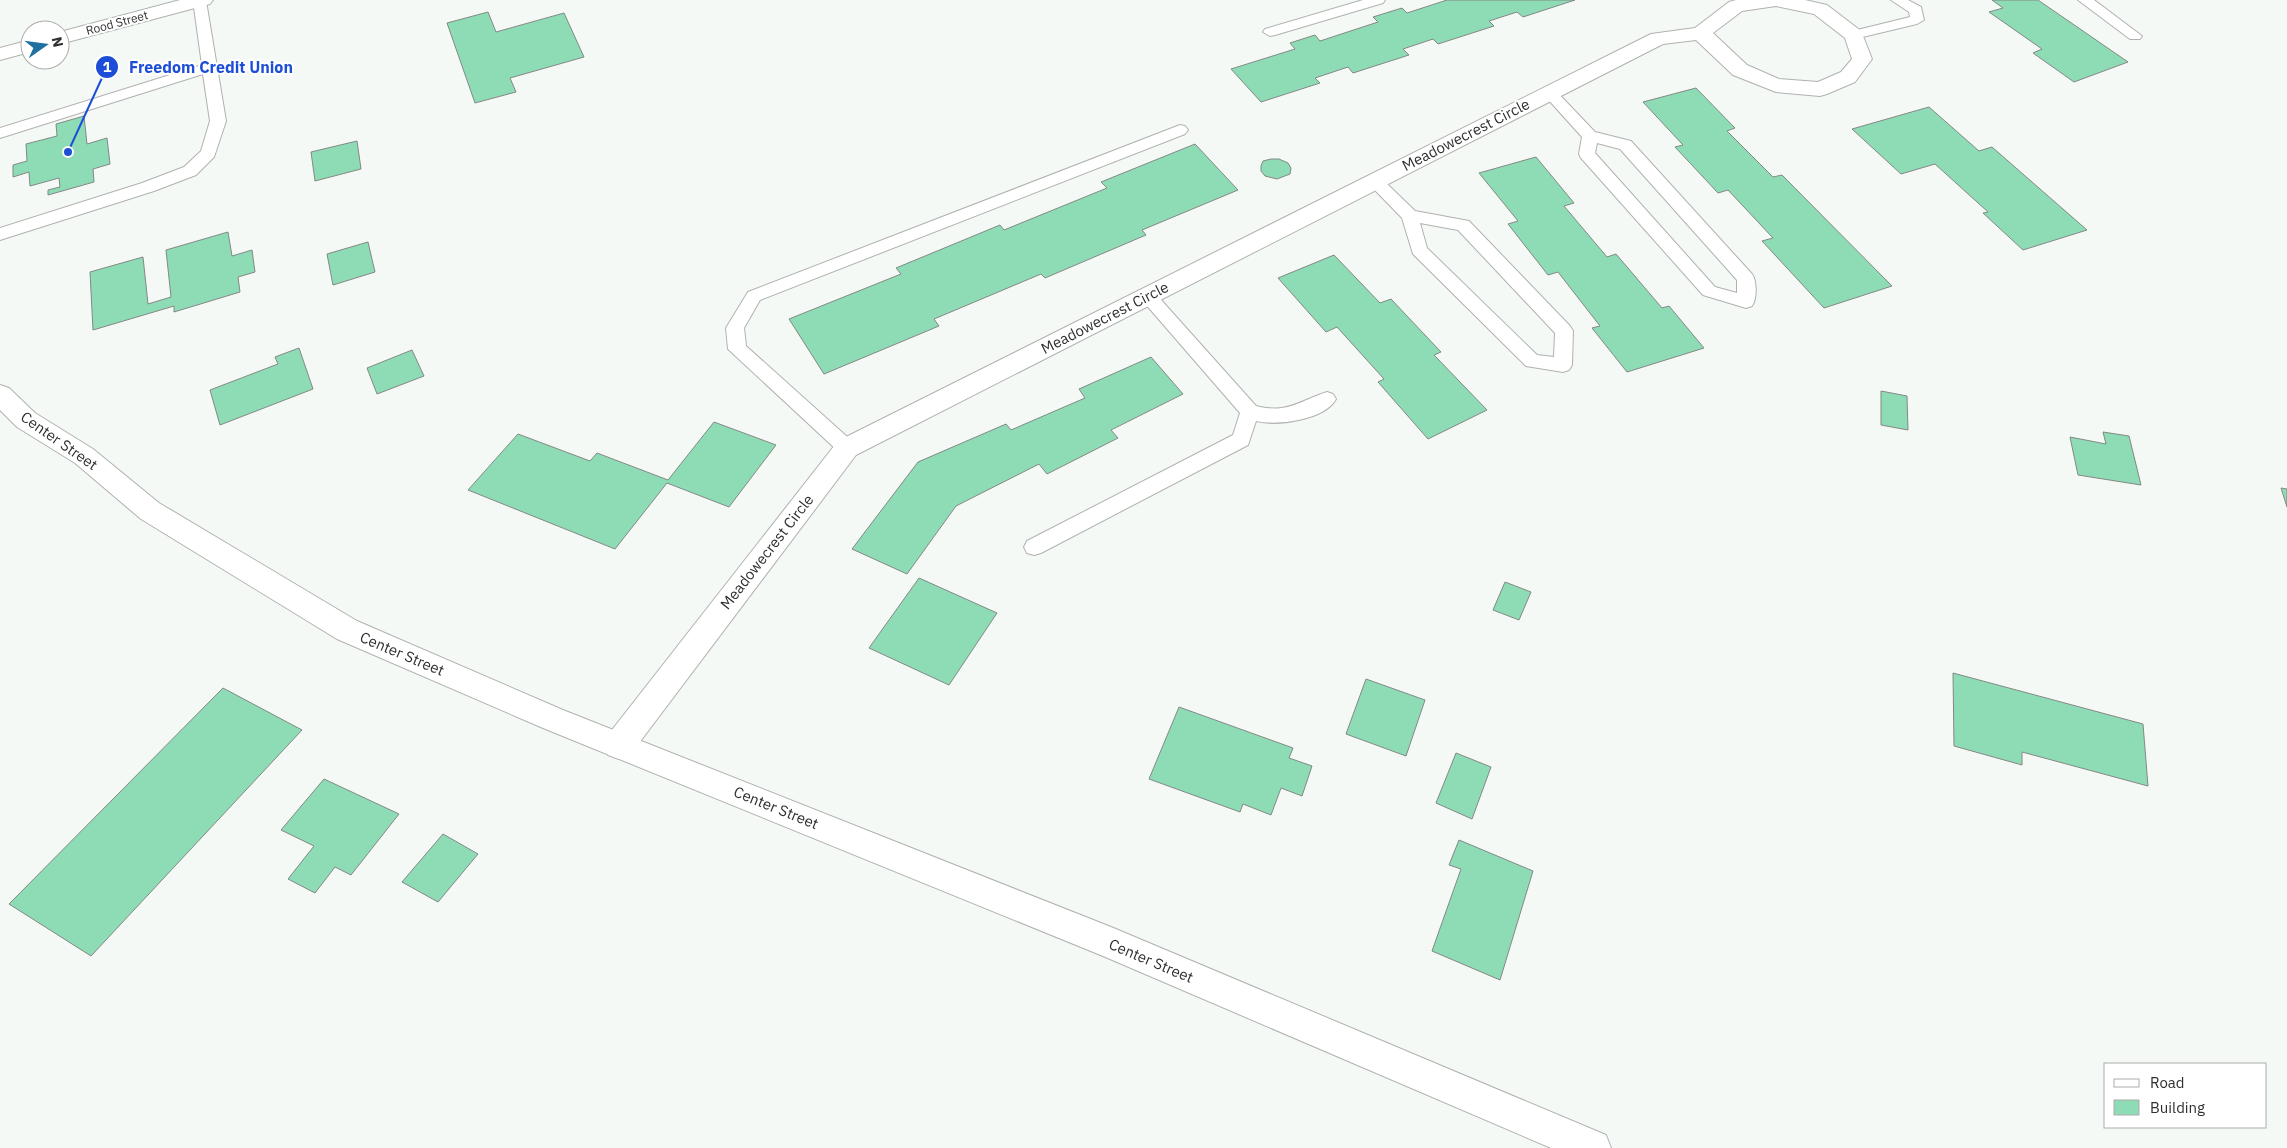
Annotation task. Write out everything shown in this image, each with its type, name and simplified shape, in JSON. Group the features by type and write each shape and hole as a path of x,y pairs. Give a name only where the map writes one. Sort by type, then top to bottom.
{"street":[{"name":"Rood Street","path":"70,35 201,0"},
{"path":"1776,0 1820,9 1854,35 1862,59 1848,77 1820,89 1776,85 1740,70 1701,33 1732,3 1776,0"},
{"name":"Meadowecrest Circle","path":"618,745 847,448 1658,38 1701,33"},
{"path":"0,54 20,49"},
{"name":"Center Street","path":"0,395 26,420 84,456 150,511 347,630 618,745 1111,943 1593,1148"}],"lane":[{"path":"0,234 148,187 190,170 208,153 218,121 201,0"},
{"path":"1270,32 1378,0"},
{"path":"1854,35 1916,20 1916,10 1898,0"},
{"path":"2085,0 2135,36"},
{"path":"0,133 211,67"},
{"path":"1550,93 1590,136 1625,145 1746,278 1746,302 1709,291 1587,154 1590,136"},
{"path":"847,448 737,349 735,328 754,296 1180,130"},
{"path":"1374,181 1410,216 1419,250 1532,361 1563,365 1564,331 1463,225 1410,216"},
{"path":"1148,296 1250,412 1266,416 1303,413 1327,399"},
{"path":"1034,547 1241,440 1250,412"}],"building":[{"path":"1447,0 1575,0 1523,17 1517,12 1489,21 1494,26 1438,44 1433,39 1403,49 1409,55 1353,73 1348,67 1315,78 1320,83 1261,102 1231,69 1295,49 1290,43 1315,35 1320,41 1378,22 1373,17 1402,8 1407,13"},
{"path":"1992,0 2038,0 2128,62 2074,82 2033,53 2042,49 1989,12 2003,8"},
{"path":"488,12 496,32 564,13 584,57 510,78 516,92 475,103 447,23"},
{"path":"1696,88 1735,128 1727,131 1773,177 1782,175 1892,286 1824,308 1762,241 1773,238 1728,190 1718,193 1675,147 1683,145 1643,102"},
{"path":"1929,107 1979,151 1992,147 2087,230 2023,250 1983,213 1988,212 1935,164 1901,174 1852,129"},
{"path":"84,116 87,144 107,138 110,164 93,169 94,182 48,195 48,190 60,187 59,178 30,186 29,172 13,177 13,165 27,161 26,144 57,136 56,124"},
{"path":"357,141 361,169 315,181 311,152"},
{"path":"1195,144 1238,190 1142,230 1146,235 1045,278 1041,274 934,319 939,326 824,374 789,319 901,274 896,268 1000,225 1004,230 1107,188 1101,182"},
{"path":"1536,157 1574,203 1564,206 1607,257 1616,254 1662,308 1669,306 1704,348 1627,372 1592,328 1600,326 1558,272 1548,275 1508,224 1518,221 1479,173"},
{"path":"1279,159 1288,163 1291,168 1290,174 1277,179 1265,176 1261,171 1261,166 1263,161"},
{"path":"228,232 232,256 252,250 255,272 238,277 240,292 174,312 174,306 93,330 90,272 143,257 148,304 171,297 166,250"},
{"path":"368,242 375,272 333,285 327,254"},
{"path":"1334,255 1380,303 1391,299 1441,352 1434,355 1487,410 1428,439 1378,382 1384,379 1337,327 1326,332 1278,278"},
{"path":"299,348 313,389 220,425 210,390 278,364 275,357"},
{"path":"412,350 424,376 377,394 367,368"},
{"path":"1151,357 1183,394 1111,430 1118,438 1047,474 1039,464 956,506 907,574 852,549 918,462 1006,424 1011,430 1085,398 1079,389"},
{"path":"1881,391 1907,396 1908,430 1881,425"},
{"path":"714,422 776,445 729,507 667,483 615,549 468,490 518,434 590,461 597,453 668,480"},
{"path":"2103,432 2129,436 2141,485 2078,475 2070,437 2106,444"},
{"path":"2281,488 2287,489 2287,507"},
{"path":"919,578 997,613 949,685 869,648"},
{"path":"1505,582 1531,592 1519,620 1493,610"},
{"path":"1953,673 2143,724 2148,786 2022,752 2022,765 1954,746"},
{"path":"1366,679 1425,700 1406,756 1346,734"},
{"path":"223,688 302,730 91,956 9,904"},
{"path":"1179,707 1293,748 1289,758 1312,766 1302,796 1281,788 1271,815 1243,804 1240,812 1149,779"},
{"path":"1456,753 1491,767 1472,819 1436,803"},
{"path":"324,779 399,814 351,875 335,867 315,893 288,879 314,846 281,830"},
{"path":"443,834 478,854 438,902 402,882"},
{"path":"1459,840 1533,871 1500,980 1432,951 1461,869 1449,865"}],"place":[{"name":"Freedom Credit Union","path":"68,152"}]}
